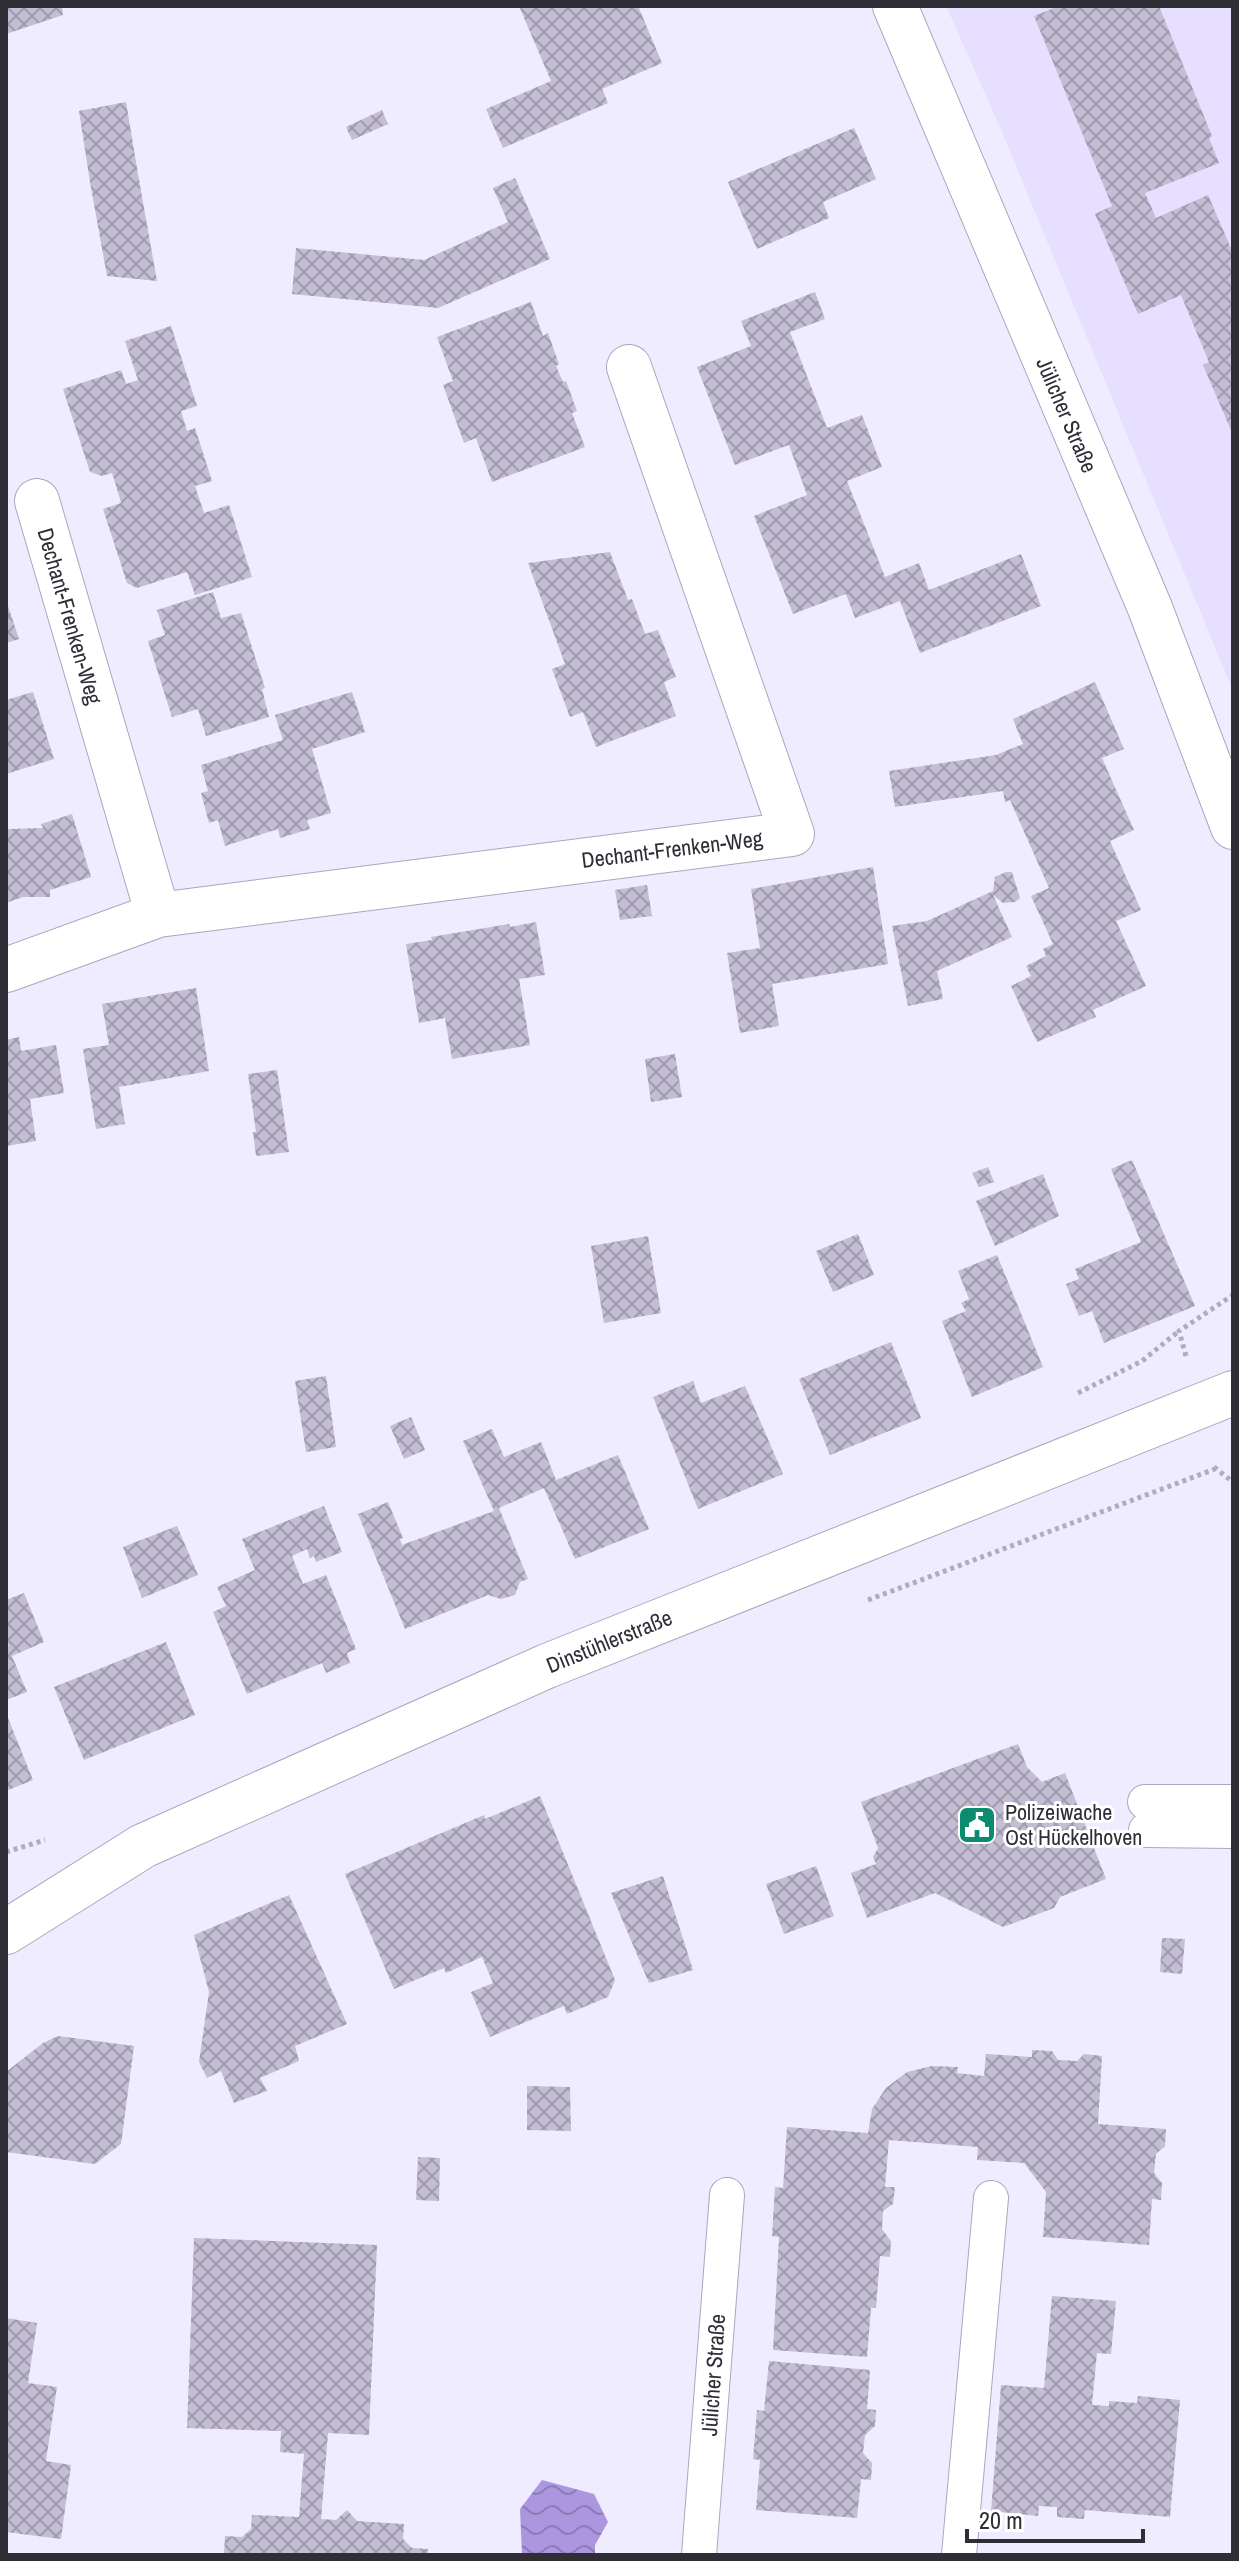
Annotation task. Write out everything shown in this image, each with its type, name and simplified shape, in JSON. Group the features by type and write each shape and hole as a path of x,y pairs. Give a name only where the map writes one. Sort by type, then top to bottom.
{"main road":[{"name":"Jülicher Straße","path":"895,6 1150,608 1233,827"},
{"name":"Dechant-Frenken-Weg","path":"6,970 158,915 792,834 629,367"},
{"name":"Dechant-Frenken-Weg","path":"37,501 158,915"},
{"name":"Dinstühlerstraße","path":"6,1932 143,1846 547,1666 1217,1400"}],"lane":[{"path":"1233,1802 1145,1816 1233,1831"},
{"name":"Jülicher Straße","path":"699,2555 727,2195"},
{"path":"959,2555 991,2198"}],"path":[{"path":"1217,1400 1179,1331 1233,1295"},
{"path":"856,1604 1215,1469"}],"shaded area":[{"path":"946,6 1233,6 1233,691 999,125"}],"water":[{"path":"542,2480 594,2494 608,2522 595,2545 595,2555 522,2555 520,2509"}],"building":[{"path":"6,6 62,6 63,15 6,34"},
{"path":"519,6 638,6 662,63 602,89 608,103 503,148 486,109 551,81"},
{"path":"1059,6 1159,6 1212,136 1209,138 1219,163 1145,193 1156,218 1208,195 1233,253 1233,435 1203,365 1209,362 1181,295 1138,314 1095,214 1112,206 1034,16"},
{"path":"126,102 157,281 107,276 90,182 79,111"},
{"path":"382,110 388,124 352,140 346,127"},
{"path":"854,128 876,179 823,202 829,218 757,249 728,182"},
{"path":"515,178 550,259 438,308 292,294 296,248 424,260 508,222 493,188"},
{"path":"815,292 825,319 790,332 827,428 862,415 882,467 847,481 885,577 919,563 929,590 1021,554 1041,606 920,653 900,601 855,618 846,594 793,614 754,516 807,495 789,445 735,465 697,367 751,346 741,321"},
{"path":"531,302 543,336 548,333 563,382 566,381 577,411 572,413 585,447 492,482 476,438 464,443 443,385 453,381 437,337"},
{"path":"171,326 197,406 181,411 187,431 195,428 212,481 195,486 204,513 229,505 252,577 195,595 187,572 137,588 127,583 103,509 121,503 115,482 112,473 102,476 90,472 63,389 121,370 126,384 138,380 125,341"},
{"path":"610,552 645,634 658,630 676,677 664,682 676,716 596,747 583,712 570,717 552,669 565,664 528,563"},
{"path":"213,592 221,618 241,613 265,688 262,689 269,717 206,736 198,709 172,717 148,641 165,635 157,610"},
{"path":"6,600 19,639 6,643"},
{"path":"1095,682 1124,749 1102,758 1134,830 1110,841 1141,910 1116,921 1146,986 1093,1010 1096,1017 1037,1042 1011,986 1031,976 1026,966 1046,956 1043,949 1053,944 1031,896 1049,888 1010,800 1005,802 1003,791 895,807 889,771 996,755 1023,744 1013,719"},
{"path":"33,692 54,759 6,774 6,700"},
{"path":"352,692 365,732 312,749 331,813 307,820 310,829 280,838 278,829 225,846 218,820 209,823 201,793 208,791 201,765 283,740 275,715"},
{"path":"72,814 91,877 50,890 50,897 23,897 6,903 7,829 43,828 41,824"},
{"path":"873,867 888,964 772,984 779,1026 740,1033 727,953 760,948 751,889"},
{"path":"1012,872 1020,898 1015,902 1003,903 993,895 1012,937 937,971 943,999 908,1006 892,926 927,921 993,891 995,877"},
{"path":"647,885 652,916 620,920 615,890"},
{"path":"536,922 545,975 519,979 530,1045 452,1059 445,1018 419,1023 406,944 432,940 431,937"},
{"path":"196,988 209,1071 119,1087 125,1124 96,1129 83,1049 109,1045 102,1004"},
{"path":"19,1037 21,1051 56,1045 64,1093 30,1099 36,1141 6,1146 6,1040"},
{"path":"675,1054 682,1097 651,1102 645,1059"},
{"path":"277,1070 289,1152 256,1156 248,1074"},
{"path":"1132,1160 1195,1306 1104,1343 1092,1311 1079,1316 1066,1284 1079,1279 1075,1269 1141,1242 1111,1169"},
{"path":"988,1167 994,1182 979,1187 972,1173"},
{"path":"1043,1174 1059,1216 995,1246 976,1201"},
{"path":"858,1234 874,1275 833,1292 816,1251"},
{"path":"648,1236 661,1313 604,1323 591,1246"},
{"path":"997,1255 1043,1367 972,1397 942,1321 966,1311 961,1303 969,1299 958,1271"},
{"path":"891,1342 921,1418 830,1455 799,1379"},
{"path":"326,1376 336,1447 306,1452 295,1381"},
{"path":"693,1381 701,1403 745,1386 783,1474 698,1509 653,1397"},
{"path":"411,1417 425,1450 404,1459 390,1426"},
{"path":"492,1429 504,1457 541,1442 556,1480 618,1455 649,1529 575,1559 544,1488 499,1508 528,1579 520,1582 515,1595 501,1599 488,1595 405,1629 358,1514 388,1502 403,1538 400,1539 402,1545 494,1511 463,1441"},
{"path":"324,1506 342,1552 316,1562 314,1556 310,1558 307,1549 292,1556 303,1584 326,1575 356,1649 347,1653 350,1663 326,1673 322,1663 247,1694 213,1612 226,1606 217,1587 255,1570 242,1539"},
{"path":"177,1526 198,1575 142,1598 123,1547"},
{"path":"24,1593 44,1642 12,1656 27,1692 6,1700 6,1647 9,1646 6,1640 6,1600"},
{"path":"166,1642 195,1715 84,1760 54,1687"},
{"path":"6,1713 33,1780 6,1791"},
{"name":"Polizeiwache Ost Hückelhoven","path":"1018,1744 1027,1767 1042,1782 1065,1773 1106,1879 1060,1897 1054,1908 1003,1927 935,1893 867,1918 851,1873 876,1864 873,1857 878,1848 861,1802"},
{"path":"540,1796 615,1980 608,1997 567,2014 564,2006 490,2037 471,1992 493,1983 482,1957 446,1973 444,1968 394,1989 345,1874 484,1815 485,1819"},
{"path":"816,1866 834,1916 784,1934 766,1884"},
{"path":"663,1876 693,1970 649,1983 611,1893"},
{"path":"289,1895 347,2024 295,2046 299,2061 260,2078 267,2091 234,2103 221,2071 207,2078 199,2062 209,1992 194,1935"},
{"path":"1162,1938 1185,1939 1182,1974 1160,1972"},
{"path":"58,2036 134,2046 121,2144 95,2164 6,2152 6,2072 43,2043"},
{"path":"1032,2050 1052,2051 1058,2060 1077,2061 1084,2054 1102,2056 1098,2124 1166,2129 1165,2146 1156,2154 1154,2173 1162,2183 1161,2200 1152,2199 1149,2245 1043,2237 1046,2192 1024,2163 977,2160 978,2147 889,2140 885,2187 895,2187 893,2204 883,2211 882,2229 891,2241 890,2257 880,2256 876,2308 871,2308 867,2357 773,2350 779,2237 772,2236 775,2187 783,2188 787,2127 868,2133 872,2109 886,2088 907,2072 932,2066 958,2067 957,2073 984,2076 986,2054 1032,2057"},
{"path":"527,2086 570,2087 571,2131 527,2130"},
{"path":"418,2157 440,2158 439,2201 416,2200"},
{"path":"194,2238 377,2245 369,2435 328,2433 321,2519 336,2520 347,2510 357,2521 404,2524 403,2539 412,2548 428,2549 428,2555 224,2555 225,2536 242,2537 251,2529 252,2515 299,2517 304,2454 280,2452 281,2431 187,2428"},
{"path":"1052,2296 1116,2301 1111,2354 1097,2353 1092,2405 1109,2406 1109,2401 1137,2403 1138,2396 1180,2400 1170,2517 1085,2510 1084,2519 1057,2517 1057,2507 1039,2506 1038,2516 991,2511 1001,2385 1044,2388"},
{"path":"6,2318 37,2323 28,2383 57,2387 46,2461 71,2465 61,2539 6,2532"},
{"path":"769,2361 870,2370 867,2409 876,2410 875,2426 865,2435 863,2453 872,2463 871,2480 861,2479 857,2518 756,2510 760,2460 753,2459 757,2410 764,2411"}],"place":[{"name":"Polizeiwache Ost Hückelhoven","path":"977,1825"}]}
